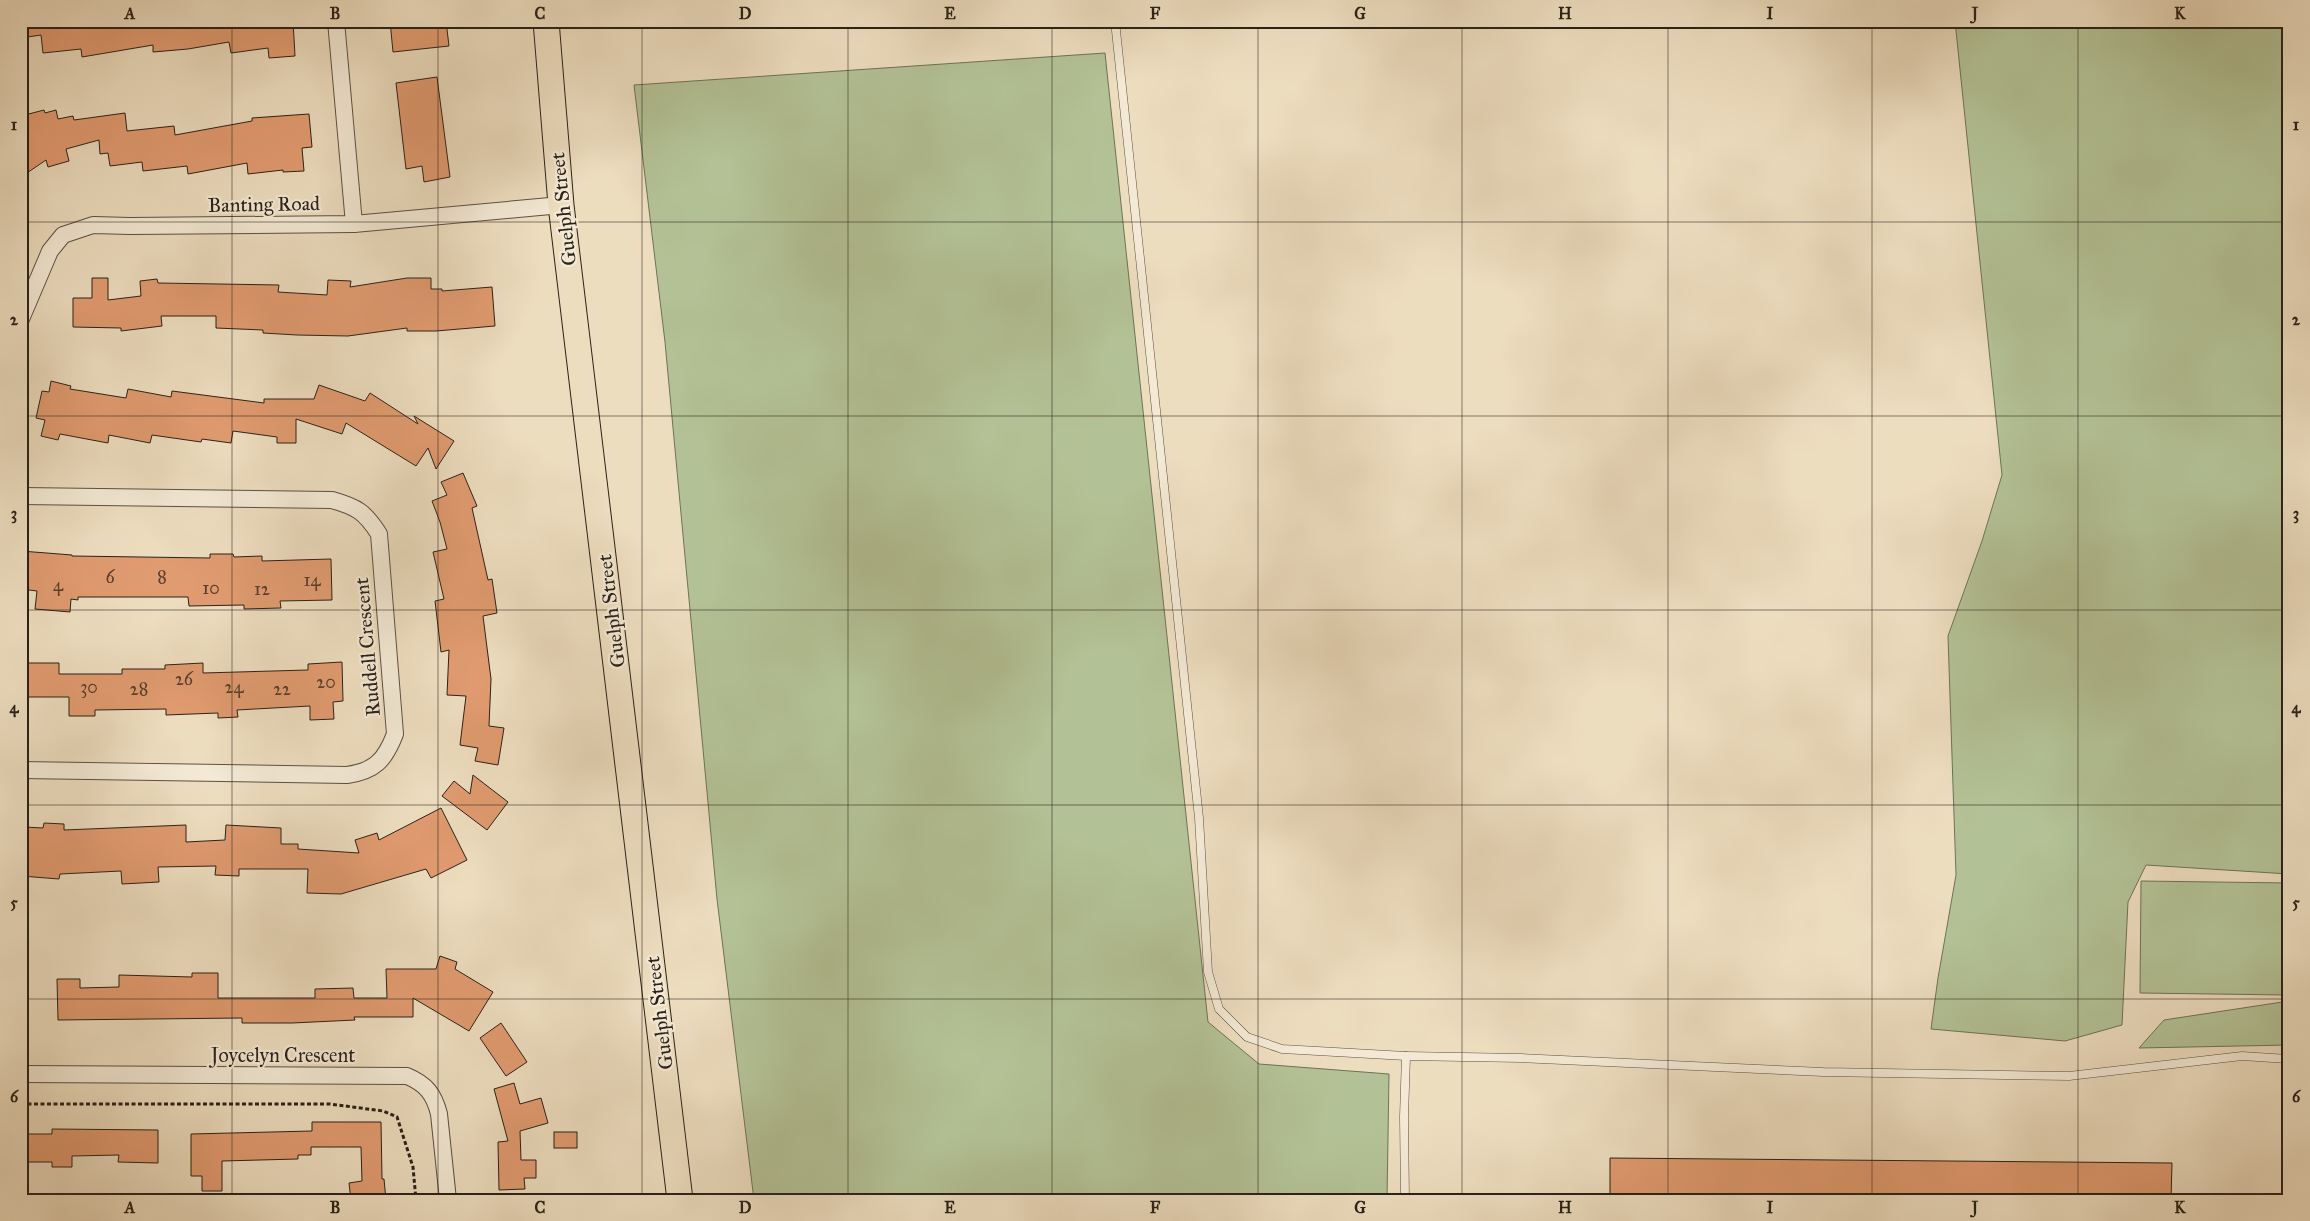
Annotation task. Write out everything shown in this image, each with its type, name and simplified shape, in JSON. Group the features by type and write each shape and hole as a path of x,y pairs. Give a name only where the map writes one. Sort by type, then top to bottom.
{"main road":[{"name":"Guelph Street","path":"546,21 561,205 680,1200"}],"street":[{"path":"336,21 354,224"},
{"name":"Banting Road","path":"21,319 50,251 63,235 78,228 93,225 354,224 561,205"},
{"name":"Ruddell Crescent","path":"21,496 332,500 351,505 367,516 379,534 395,734 388,752 375,765 362,773 347,775 21,770"},
{"name":"Joycelyn Crescent","path":"21,1074 407,1076 420,1082 435,1100 439,1114 448,1200"}],"lane":[{"path":"1115,21 1199,818 1208,972 1219,1009 1247,1037 1282,1049 1406,1056 1531,1058 1823,1072 2069,1076 2242,1056 2289,1059"},
{"path":"1405,1200 1404,1117 1406,1056"}],"path":[{"path":"21,1104 330,1104 383,1111 397,1117 413,1167 416,1200"}],"green space":[{"path":"1955,21 2289,21 2289,874 2146,865 2128,902 2122,1025 2065,1041 1931,1029 1956,875 1948,636 1982,541 2002,475"},
{"path":"1105,53 1208,1022 1259,1064 1389,1074 1387,1200 754,1200 717,899 665,342 634,85"},
{"path":"2141,881 2289,883 2287,995 2140,993"},
{"path":"2289,1001 2289,1045 2139,1048 2164,1020"}],"building":[{"path":"21,21 96,21 97,24 104,24 122,21 293,21 295,56 269,58 268,48 231,53 229,42 188,49 153,52 153,45 82,57 81,49 43,53 41,35 21,38"},
{"path":"390,21 446,21 449,46 393,52"},
{"path":"437,77 450,177 424,182 422,166 406,169 396,83"},
{"path":"44,110 45,113 56,110 58,119 73,116 74,120 125,113 127,131 174,126 175,135 252,121 252,118 309,114 312,147 302,148 304,171 283,172 283,170 248,174 247,163 188,174 187,166 143,171 142,162 110,166 108,153 100,154 99,140 66,149 69,161 48,167 46,160 21,177 21,116"},
{"path":"92,278 108,278 108,300 141,296 140,281 157,279 158,283 279,285 278,292 327,295 328,280 351,281 350,287 407,278 431,278 431,289 442,289 442,291 492,287 495,326 436,331 407,331 407,328 348,336 297,335 263,333 263,330 216,328 216,316 161,316 162,326 121,331 121,328 73,327 73,298 92,298"},
{"path":"51,381 71,386 70,389 126,398 128,389 171,397 172,391 264,403 264,399 314,399 319,385 365,401 370,393 418,424 414,416 454,441 436,469 428,448 416,466 346,423 342,434 296,419 296,443 277,443 277,437 233,431 231,443 202,439 201,442 152,435 150,443 109,435 108,443 60,434 58,440 41,436 45,420 36,418 42,391 49,392"},
{"path":"463,473 477,506 472,508 488,580 492,579 497,613 483,616 491,679 489,726 504,728 498,765 475,761 478,748 460,745 466,696 447,695 449,650 441,652 435,601 444,599 433,552 447,549 432,501 447,495 441,482"},
{"path":"21,551 72,556 210,558 210,554 233,554 234,557 262,556 262,561 331,559 332,600 280,601 281,608 244,609 244,605 189,606 188,597 78,597 78,600 71,599 70,612 35,609 37,591 21,589"},
{"path":"342,662 343,701 333,702 334,719 310,720 310,706 237,710 238,717 218,718 218,713 166,715 166,709 95,710 95,716 69,716 69,697 23,697 24,663 59,663 59,674 122,674 122,669 165,669 165,665 203,663 203,673 308,670 308,664"},
{"path":"473,775 508,802 487,830 442,796 454,781 470,794"},
{"path":"441,808 467,860 431,878 426,869 341,894 307,893 308,869 239,869 239,876 215,875 216,866 158,867 159,882 122,884 121,871 60,874 59,879 21,876 25,827 43,828 44,823 64,824 64,830 186,825 186,842 225,840 226,825 281,828 281,844 298,844 298,849 359,853 355,840 377,833 379,840"},
{"path":"440,956 457,962 455,969 493,992 469,1031 413,998 413,1017 354,1017 355,1020 292,1023 242,1023 242,1018 58,1020 57,979 80,979 80,988 119,987 119,975 192,977 192,973 218,973 218,998 315,998 315,989 353,988 354,998 387,998 386,969 436,969"},
{"path":"501,1023 527,1062 506,1076 480,1038"},
{"path":"514,1083 520,1104 541,1098 548,1123 520,1131 521,1160 536,1160 536,1178 524,1178 525,1189 499,1190 498,1142 508,1141 494,1089"},
{"path":"312,1122 381,1122 382,1179 384,1179 386,1200 351,1200 349,1183 362,1181 361,1147 311,1147 311,1155 298,1155 298,1159 222,1161 222,1191 202,1191 202,1176 191,1176 191,1134 312,1131"},
{"path":"52,1129 158,1130 158,1163 118,1162 119,1155 72,1156 72,1167 52,1167 52,1162 21,1162 21,1134 52,1134"},
{"path":"554,1132 577,1132 577,1148 554,1148"},
{"path":"1610,1158 2172,1163 2171,1200 1610,1200"}]}
